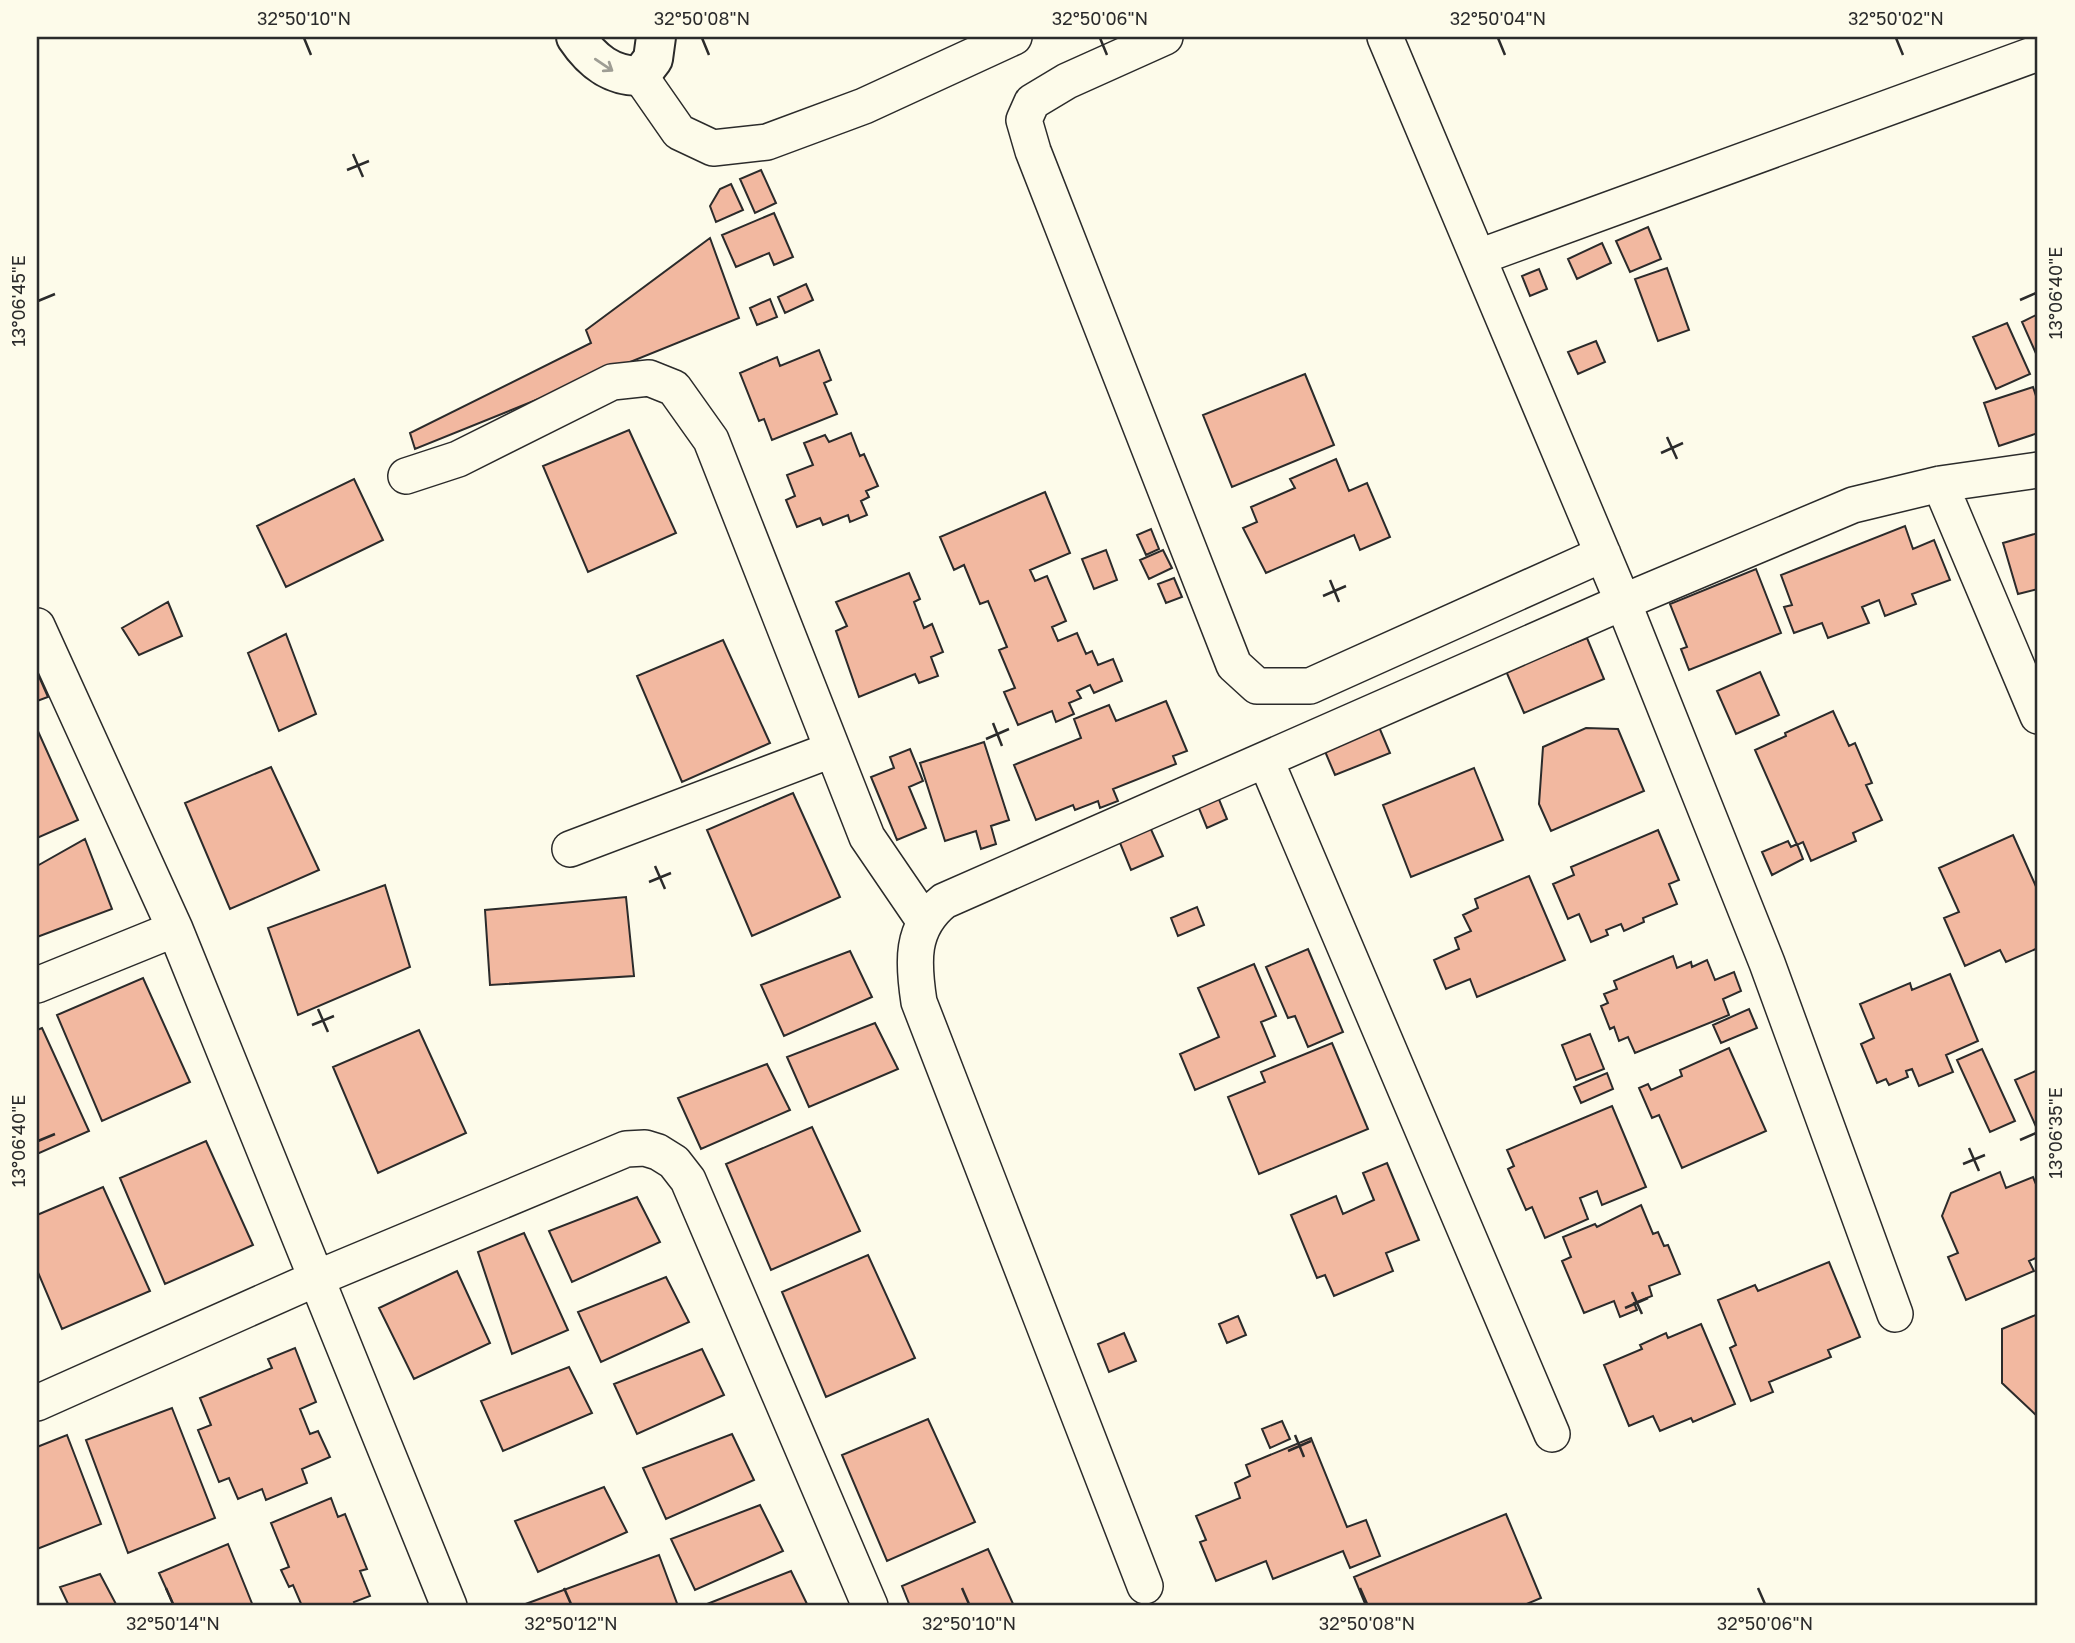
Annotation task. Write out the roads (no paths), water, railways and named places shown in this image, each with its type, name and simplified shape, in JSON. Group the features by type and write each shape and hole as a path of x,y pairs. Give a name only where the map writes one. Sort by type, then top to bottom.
{"main road":[{"path":"576,37 587,53 606,68 622,76 640,76 653,59 656,37"}],"street":[{"path":"640,76 678,132 713,148 727,147 767,142 864,106 1014,37"},
{"path":"1165,37 1067,81 1032,102 1024,120 1033,151 1234,666 1258,686 1310,685 1603,554"},
{"path":"1385,37 1623,602 1767,963 1895,1314"},
{"path":"1479,257 2038,53"},
{"path":"406,476 458,459 612,382 649,378 674,388 712,440 867,837 925,922"},
{"path":"1145,1586 919,1002 913,964 915,945 925,922 944,901 1623,602 1853,505 1940,484 2038,470"},
{"path":"1940,484 2038,716"},
{"path":"37,626 175,929 449,1606"},
{"path":"570,849 831,750"},
{"path":"1266,761 1552,1434"},
{"path":"37,985 175,929"},
{"path":"37,1403 315,1279 626,1149 645,1148 674,1162 688,1180 870,1606"}]}
